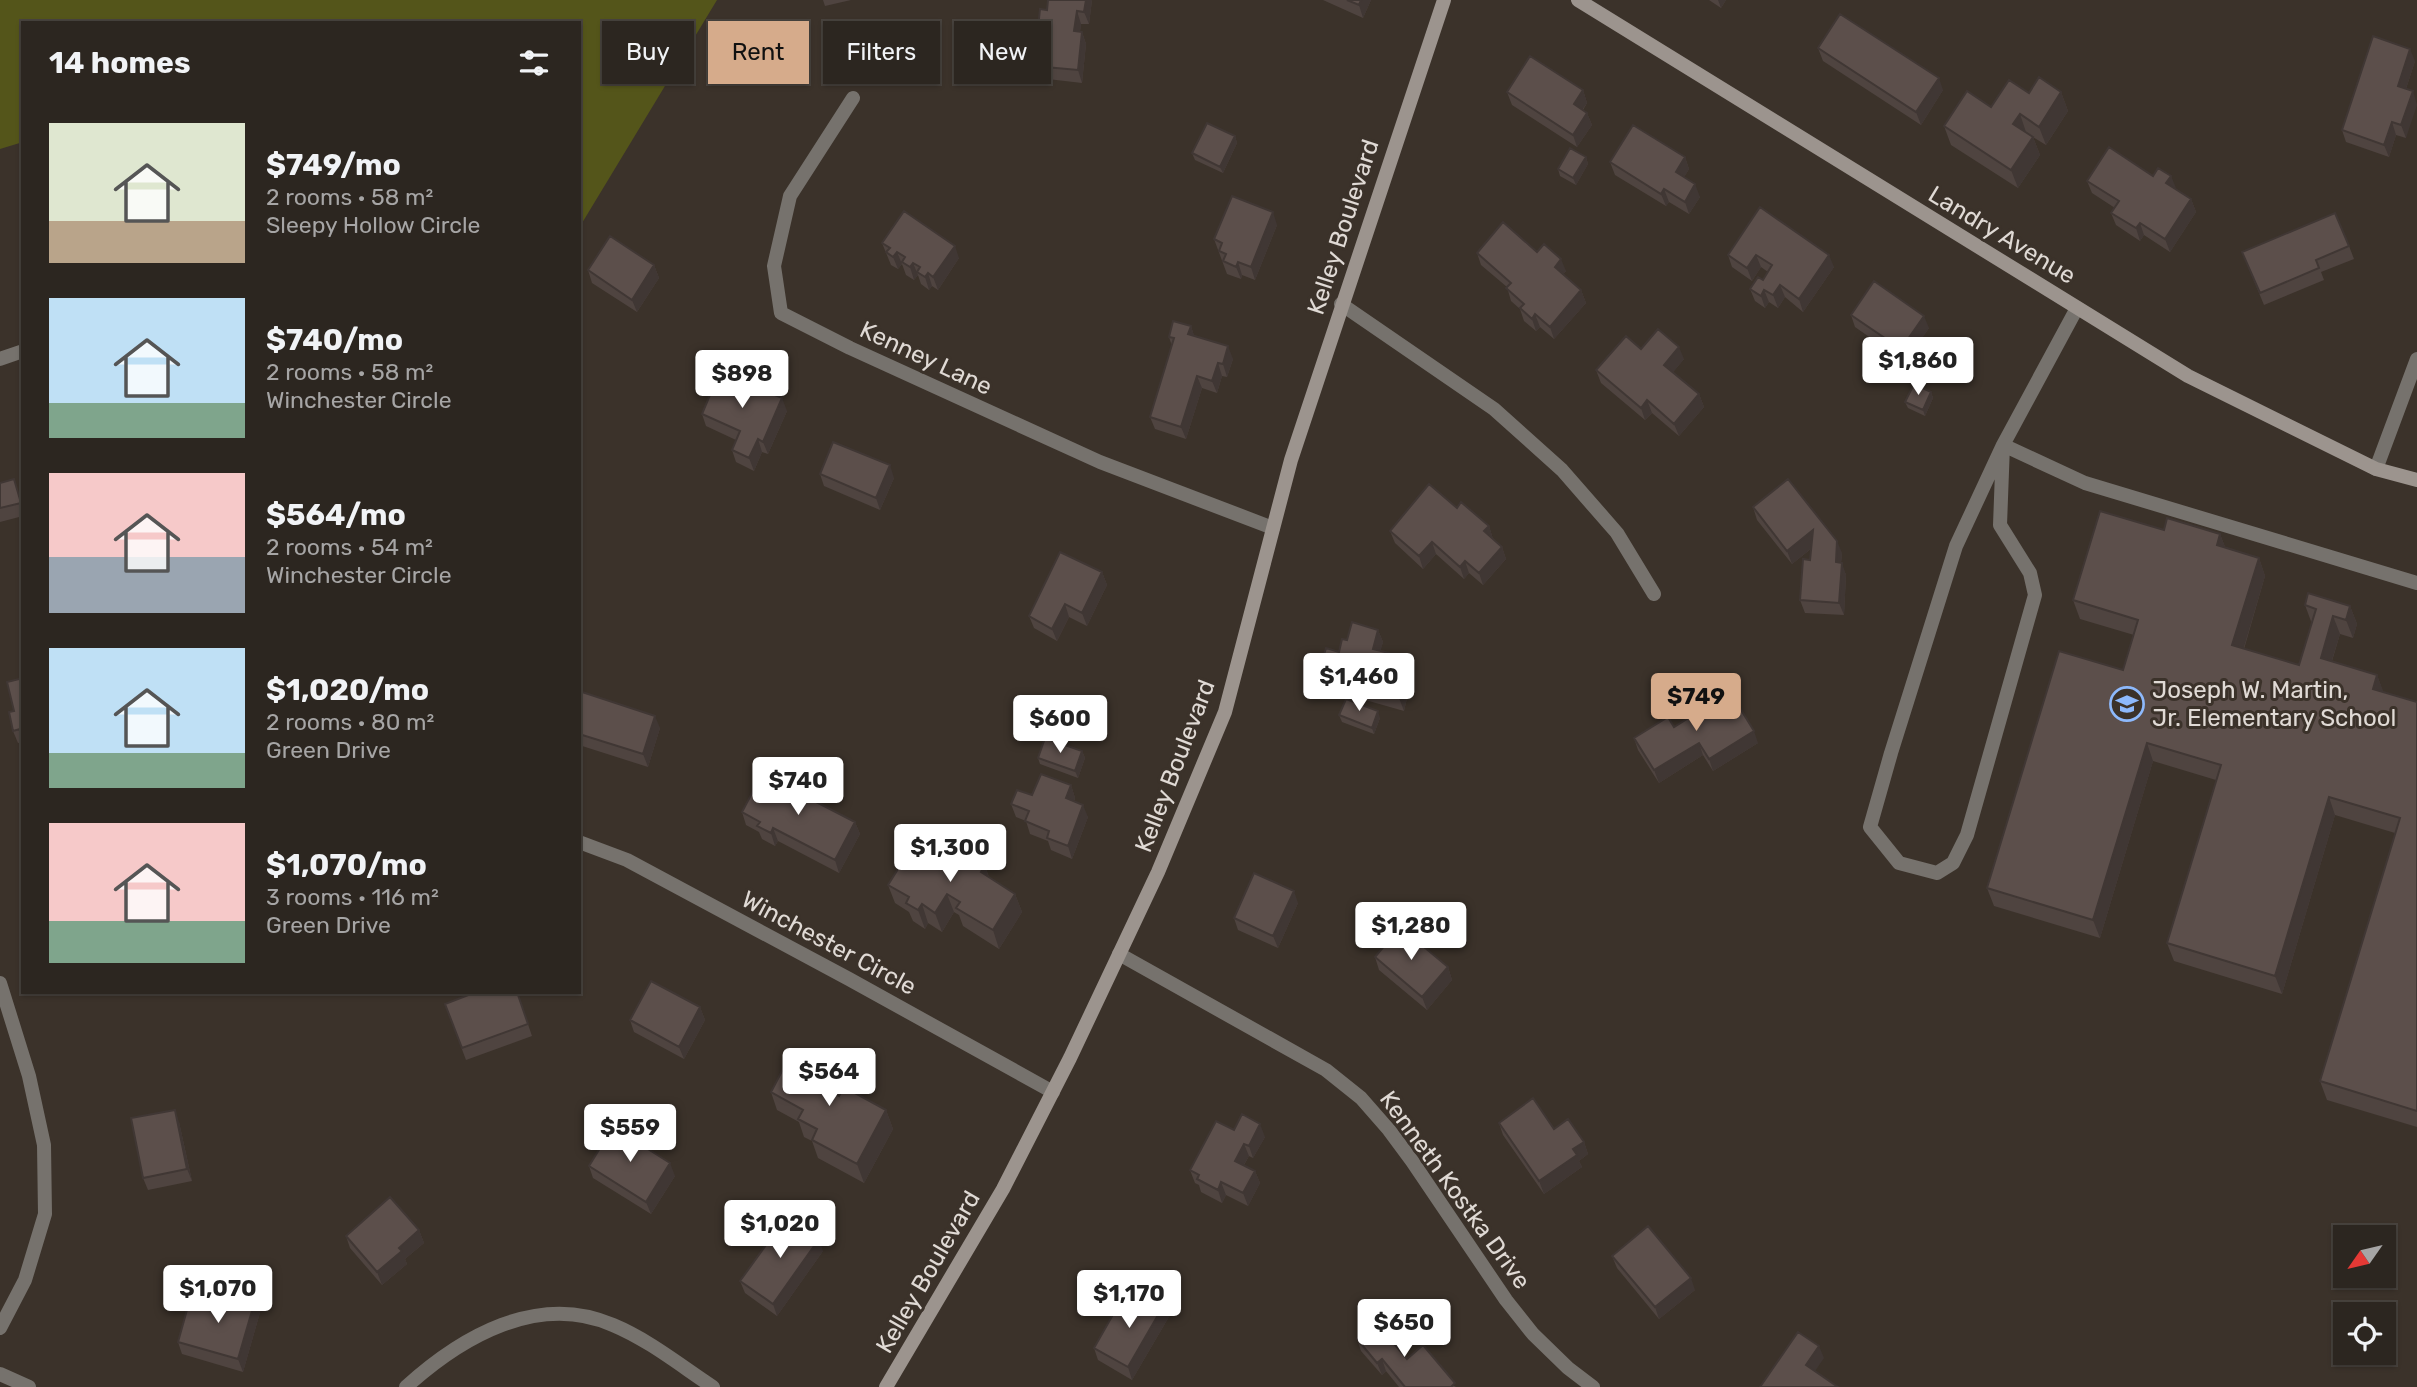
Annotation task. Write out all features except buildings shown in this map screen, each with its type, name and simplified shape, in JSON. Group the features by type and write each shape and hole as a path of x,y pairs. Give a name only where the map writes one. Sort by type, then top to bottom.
{"main road":[{"name":"Kelley Boulevard","path":"886,1387 1003,1189 1053,1092 1158,872 1225,712 1291,460 1444,0"},
{"name":"Landry Avenue","path":"1578,0 2188,376 2376,469 2417,480"}],"street":[{"name":"Kenney Lane","path":"853,98 790,196 774,266 781,313 850,348 1100,463 1273,528"},
{"path":"1341,304 1494,409 1562,470 1617,533 1654,594"},
{"path":"2003,446 2000,525 2030,573 2035,595 1967,835 1953,863 1937,873 1899,863 1870,827 1956,545 2003,446 2077,308"},
{"path":"0,359 21,352"},
{"path":"2376,469 2417,359"},
{"path":"2003,446 2085,484 2417,583"},
{"name":"Winchester Circle","path":"581,843 626,860 1053,1092"},
{"name":"Kenneth Kostka Drive","path":"1119,954 1326,1070 1361,1098 1397,1141 1506,1300 1533,1334 1568,1368 1593,1387"},
{"path":"0,983 29,1076 44,1145 45,1214 25,1280 0,1328"},
{"path":"405,1387 467,1341 494,1326 525,1316 556,1314 586,1316 612,1324 634,1335 713,1387"},
{"path":"0,1374 29,1387"}],"shaded area":[{"path":"0,0 717,0 694,38 694,21 602,21 602,84 666,84 581,225 581,21 21,21 21,143 0,149"}],"place":[{"name":"Joseph W. Martin, Jr. Elementary School","path":"2127,704"}]}
